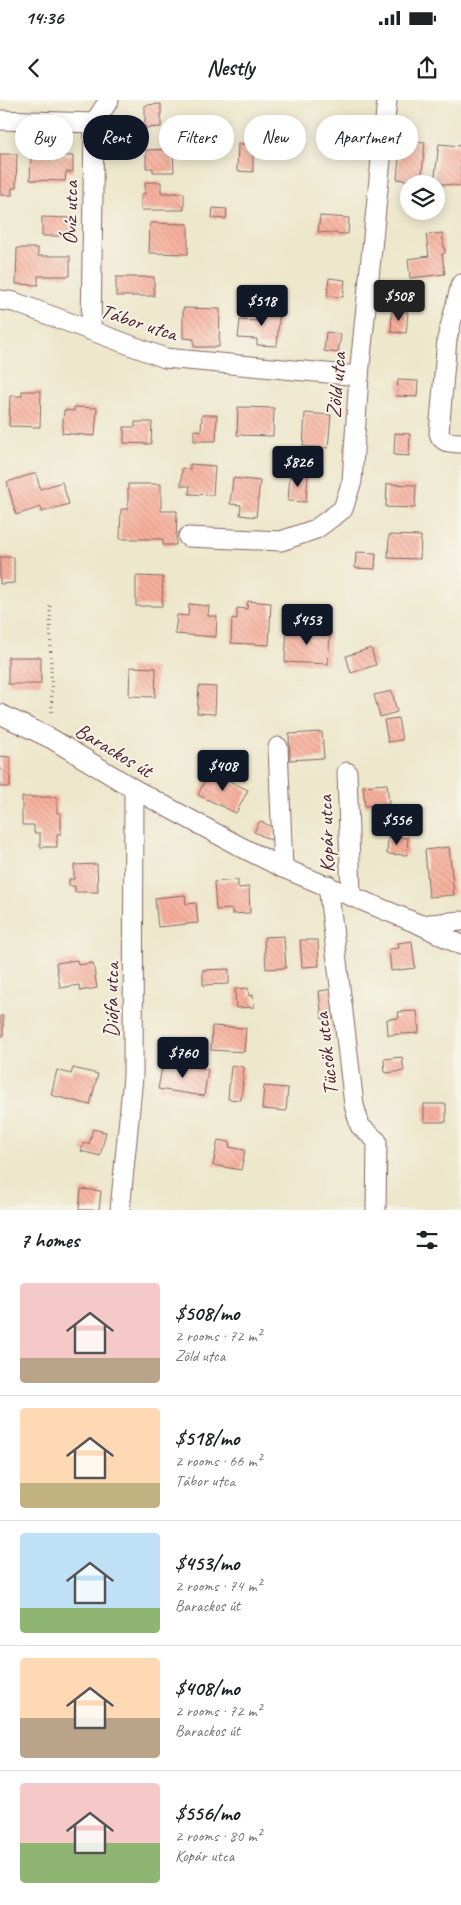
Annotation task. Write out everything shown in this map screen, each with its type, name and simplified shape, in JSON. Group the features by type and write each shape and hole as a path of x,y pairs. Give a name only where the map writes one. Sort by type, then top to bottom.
{"street":[{"path":"99,115 108,100"},
{"name":"Zöld utca","path":"188,536 281,541 316,528 343,509 352,481 359,376 387,100"},
{"path":"0,120 83,123"},
{"name":"Óvíz utca","path":"91,330 93,160"},
{"path":"461,284 447,339 438,433 440,439 446,442 461,442"},
{"name":"Tábor utca","path":"0,300 14,302 165,358 359,376"},
{"name":"Barackos út","path":"0,714 52,739 134,789 241,847 283,868 422,925 461,945"},
{"path":"278,747 283,868"},
{"name":"Kopár utca","path":"347,772 351,895"},
{"name":"Diófa utca","path":"120,1210 133,1077 134,789"},
{"name":"Tücsök utca","path":"328,885 354,1105 360,1126 377,1141 376,1210"},
{"path":"422,925 461,921"}],"path":[{"path":"50,606 52,739"}],"building":[{"path":"161,104 159,127 149,128 149,115 145,115 145,105"},
{"path":"418,141 425,142 422,175 400,175 400,179 397,179 399,160 418,160"},
{"path":"238,144 244,144 244,160 253,160 253,172 237,171"},
{"path":"439,144 461,146 461,186 445,184 445,175 435,175"},
{"path":"149,150 159,150 159,160 173,160 174,172 153,172 153,168 146,168 146,160 149,160"},
{"path":"0,154 15,154 15,160 17,160 16,188 12,188 12,195 0,195"},
{"path":"31,160 73,160 73,172 66,172 65,181 30,180"},
{"path":"145,182 161,182 161,193 184,193 184,210 141,210 141,194 145,194"},
{"path":"213,208 227,209 226,219 212,218"},
{"path":"320,216 349,218 348,234 318,232"},
{"path":"42,217 70,218 70,236 42,236"},
{"path":"150,223 188,224 188,254 149,253"},
{"path":"442,233 445,253 442,254 445,274 410,278 408,259 429,256 426,235"},
{"path":"17,248 38,248 38,256 70,256 70,276 38,276 38,285 16,284"},
{"path":"116,277 154,277 154,296 116,296"},
{"path":"329,278 345,280 343,297 327,296"},
{"path":"260,305 280,306 277,346 257,345 257,339 238,338 240,320 258,321"},
{"path":"183,308 220,309 219,347 194,347 194,339 183,338"},
{"path":"392,311 408,312 406,333 391,332"},
{"path":"326,332 341,334 338,353 324,351"},
{"path":"398,380 418,381 417,397 397,396"},
{"path":"22,391 41,391 40,427 9,426 10,396 22,396"},
{"path":"74,407 97,408 95,436 62,433 64,410 74,411"},
{"path":"238,407 274,408 273,436 237,435"},
{"path":"305,413 331,415 328,448 303,446"},
{"path":"202,415 217,415 216,441 194,441 194,430 201,431"},
{"path":"135,422 152,422 151,444 124,443 124,427 135,427"},
{"path":"395,433 410,434 409,456 394,455"},
{"path":"190,464 215,466 213,495 189,494 190,486 181,486 182,468 190,469"},
{"path":"36,473 40,489 62,482 69,504 42,512 41,507 16,515 7,482"},
{"path":"290,474 308,475 306,502 288,501"},
{"path":"233,478 260,481 256,517 240,515 241,505 230,504"},
{"path":"128,484 161,484 161,511 177,511 176,545 163,545 163,539 120,539 121,509 128,509"},
{"path":"387,484 416,485 415,508 386,507"},
{"path":"389,535 421,536 420,559 388,558"},
{"path":"356,552 376,553 375,569 355,568"},
{"path":"0,557 14,557 14,583 0,584"},
{"path":"136,576 163,577 162,606 136,606"},
{"path":"248,601 271,603 269,645 231,643 232,618 237,619 237,608 247,609"},
{"path":"189,604 209,606 208,616 217,616 216,637 175,634 177,615 188,616"},
{"path":"287,625 304,625 304,632 330,633 328,664 285,662"},
{"path":"371,648 376,665 351,673 346,656"},
{"path":"8,657 41,657 41,684 8,684"},
{"path":"130,667 156,668 155,697 129,696"},
{"path":"199,686 216,687 215,714 197,713"},
{"path":"392,691 397,712 380,717 374,695"},
{"path":"398,718 402,740 388,742 384,720"},
{"path":"322,732 324,758 290,760 289,734"},
{"path":"0,756 10,757 10,787 0,787"},
{"path":"209,771 248,790 236,813 198,795"},
{"path":"387,784 389,804 365,806 363,786"},
{"path":"22,797 57,797 57,813 61,813 61,834 57,834 57,847 40,847 40,833 34,833 34,825 22,825"},
{"path":"260,821 276,829 271,840 254,832"},
{"path":"388,837 408,838 407,855 387,854"},
{"path":"449,847 454,895 429,897 425,850"},
{"path":"97,864 98,892 75,892 75,886 69,886 69,879 74,879 74,865"},
{"path":"238,880 238,888 249,887 250,913 232,914 232,909 216,910 214,882"},
{"path":"185,895 186,904 196,903 198,923 158,927 155,898"},
{"path":"284,936 286,968 266,969 264,937"},
{"path":"300,940 318,940 319,966 302,967"},
{"path":"412,941 415,968 391,971 389,949 399,948 398,943"},
{"path":"77,960 78,965 93,963 97,988 80,991 79,985 60,988 56,963"},
{"path":"229,969 229,984 203,985 203,970"},
{"path":"248,988 249,996 253,995 254,1007 236,1008 235,989"},
{"path":"334,989 337,1018 322,1019 319,991"},
{"path":"417,1011 419,1033 388,1035 387,1019 399,1018 398,1012"},
{"path":"0,1016 3,1016 3,1036 0,1037"},
{"path":"212,1026 246,1028 244,1052 211,1050"},
{"path":"402,1057 404,1071 385,1073 384,1059"},
{"path":"163,1062 208,1069 204,1096 158,1089"},
{"path":"231,1066 244,1067 241,1100 228,1099"},
{"path":"73,1068 98,1074 90,1105 51,1095 57,1070 71,1074"},
{"path":"264,1086 288,1088 286,1111 262,1109"},
{"path":"424,1104 446,1104 446,1122 424,1122"},
{"path":"93,1129 106,1132 100,1156 81,1151 84,1143 89,1144"},
{"path":"218,1140 230,1142 229,1147 245,1150 241,1170 213,1165"},
{"path":"81,1189 101,1191 99,1210 79,1210"}]}
